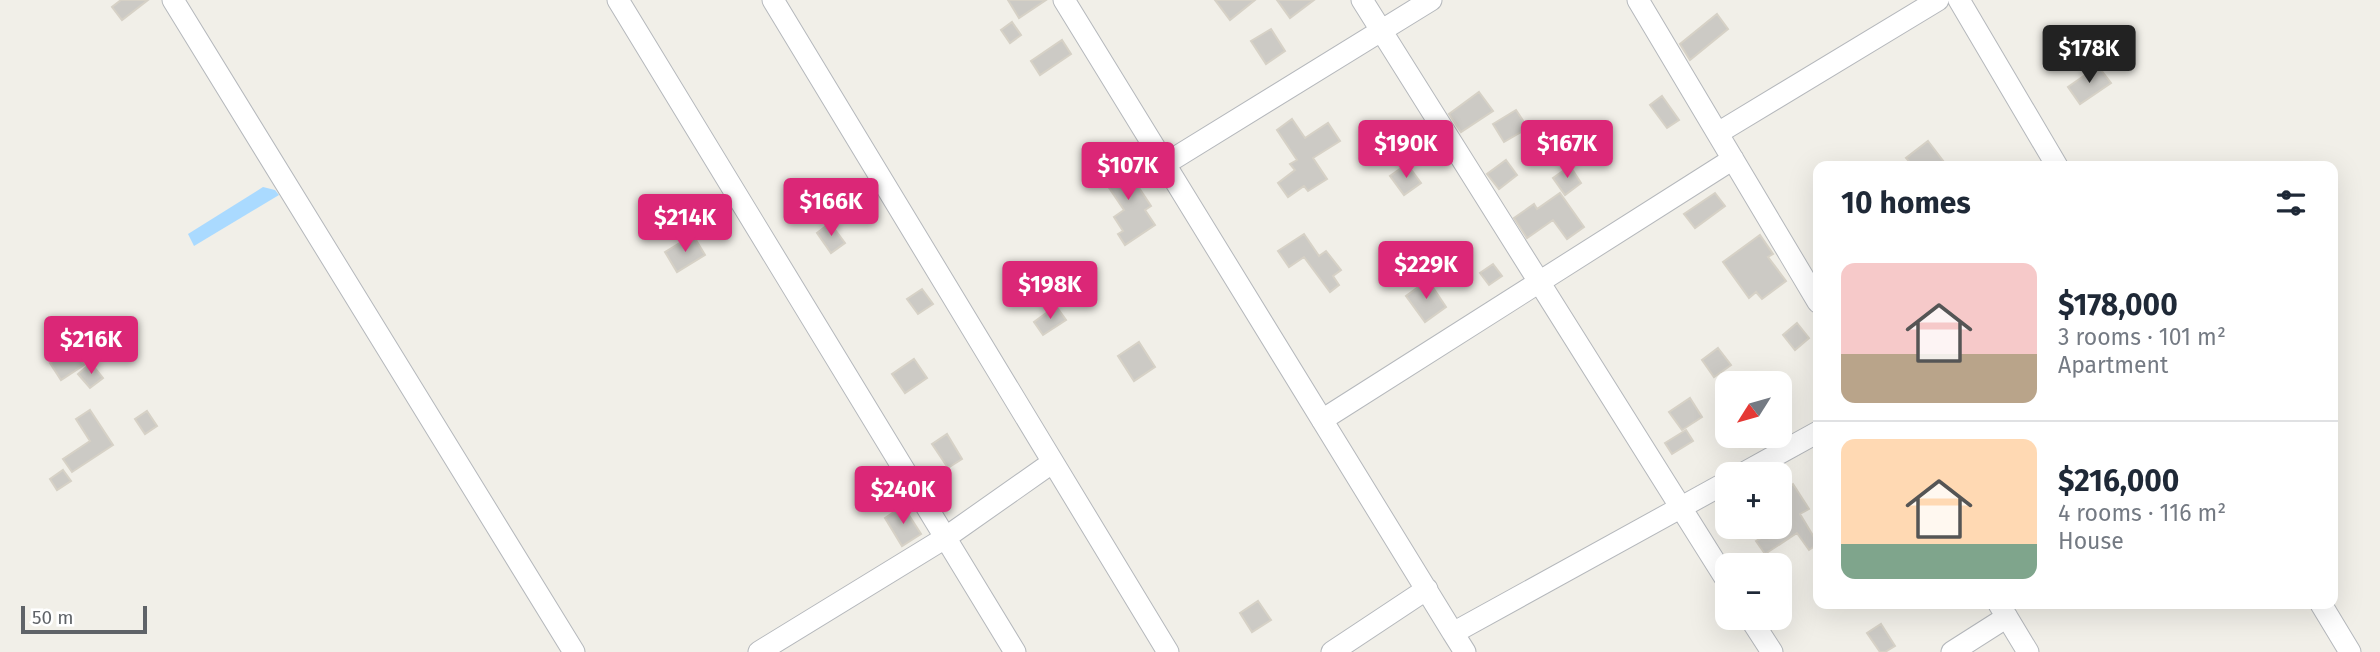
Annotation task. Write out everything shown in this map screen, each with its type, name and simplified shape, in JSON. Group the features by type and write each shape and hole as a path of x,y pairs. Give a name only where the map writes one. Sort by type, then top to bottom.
{"street":[{"path":"173,0 573,652"},
{"path":"618,0 1015,652"},
{"path":"773,0 1168,652"},
{"path":"1064,0 1465,652"},
{"path":"1362,0 1715,562"},
{"path":"1165,164 1431,0"},
{"path":"1638,0 1813,294"},
{"path":"1718,134 1938,0"},
{"path":"1959,0 2054,161"},
{"path":"1322,420 1733,159"},
{"path":"1764,462 1813,435"},
{"path":"759,652 945,538 1053,462"},
{"path":"1453,633 1715,489"},
{"path":"1332,652 1427,589"},
{"path":"2324,609 2350,652"},
{"path":"1952,652 2003,610 2028,652"},
{"path":"1758,630 1772,652"}],"water":[{"path":"263,187 275,190 279,195 194,246 188,234"}],"building":[{"path":"121,0 148,0 122,20 112,7"},
{"path":"1008,0 1046,0 1019,18"},
{"path":"1215,0 1255,0 1230,20"},
{"path":"1277,0 1314,0 1290,18"},
{"path":"1717,14 1728,29 1690,60 1680,44"},
{"path":"1012,22 1021,35 1010,43 1001,30"},
{"path":"1271,29 1285,51 1266,64 1251,41"},
{"path":"1062,40 1071,54 1040,75 1031,61"},
{"path":"2098,66 2111,83 2080,104 2068,87"},
{"path":"1479,92 1493,111 1461,132 1449,114"},
{"path":"1662,96 1679,120 1667,128 1650,105"},
{"path":"1516,110 1528,128 1504,142 1493,124"},
{"path":"1292,119 1305,138 1328,123 1340,141 1313,158 1327,179 1308,191 1304,186 1288,197 1278,183 1295,170 1290,164 1297,160 1277,130"},
{"path":"1928,141 1943,161 1909,161 1906,158"},
{"path":"1120,159 1151,206 1145,210 1155,225 1125,245 1118,234 1123,231 1114,217 1124,210 1099,173"},
{"path":"1506,160 1517,175 1499,189 1487,174"},
{"path":"1407,164 1421,183 1404,195 1390,176"},
{"path":"1570,166 1581,183 1565,195 1553,178"},
{"path":"1560,193 1584,227 1567,239 1553,220 1527,238 1514,218 1534,204 1537,209"},
{"path":"1715,193 1725,206 1695,228 1684,214"},
{"path":"830,223 845,243 831,253 817,233"},
{"path":"1304,234 1319,256 1326,251 1341,270 1333,276 1339,285 1330,292 1304,257 1289,267 1278,251"},
{"path":"693,235 705,255 677,272 665,252"},
{"path":"1760,235 1773,254 1768,257 1786,281 1762,299 1756,292 1749,298 1723,262"},
{"path":"1493,264 1502,276 1489,285 1480,273"},
{"path":"1428,280 1446,307 1425,322 1406,296"},
{"path":"922,289 933,304 918,314 907,299"},
{"path":"1056,306 1066,320 1043,335 1034,322"},
{"path":"1797,323 1809,338 1795,350 1783,335"},
{"path":"1139,342 1155,367 1134,381 1118,356"},
{"path":"73,348 84,365 61,380 50,363"},
{"path":"1718,348 1731,365 1722,371 1715,371 1714,377 1702,360"},
{"path":"914,359 927,378 905,393 892,374"},
{"path":"91,363 103,378 90,388 78,374"},
{"path":"1690,398 1702,417 1682,430 1669,412"},
{"path":"90,410 113,445 72,472 63,459 90,441 76,419"},
{"path":"147,411 157,426 145,434 135,419"},
{"path":"1686,430 1693,441 1672,454 1665,443"},
{"path":"947,434 962,459 948,468 932,444"},
{"path":"63,470 71,481 57,490 50,479"},
{"path":"1793,484 1809,509 1800,514 1813,536 1813,547 1809,550 1797,533 1792,536"},
{"path":"903,506 921,534 902,546 885,518"},
{"path":"1759,539 1788,539 1767,553 1756,541"},
{"path":"1258,601 1271,620 1252,632 1240,613"},
{"path":"1881,624 1895,646 1885,652 1880,652 1867,633"}]}
